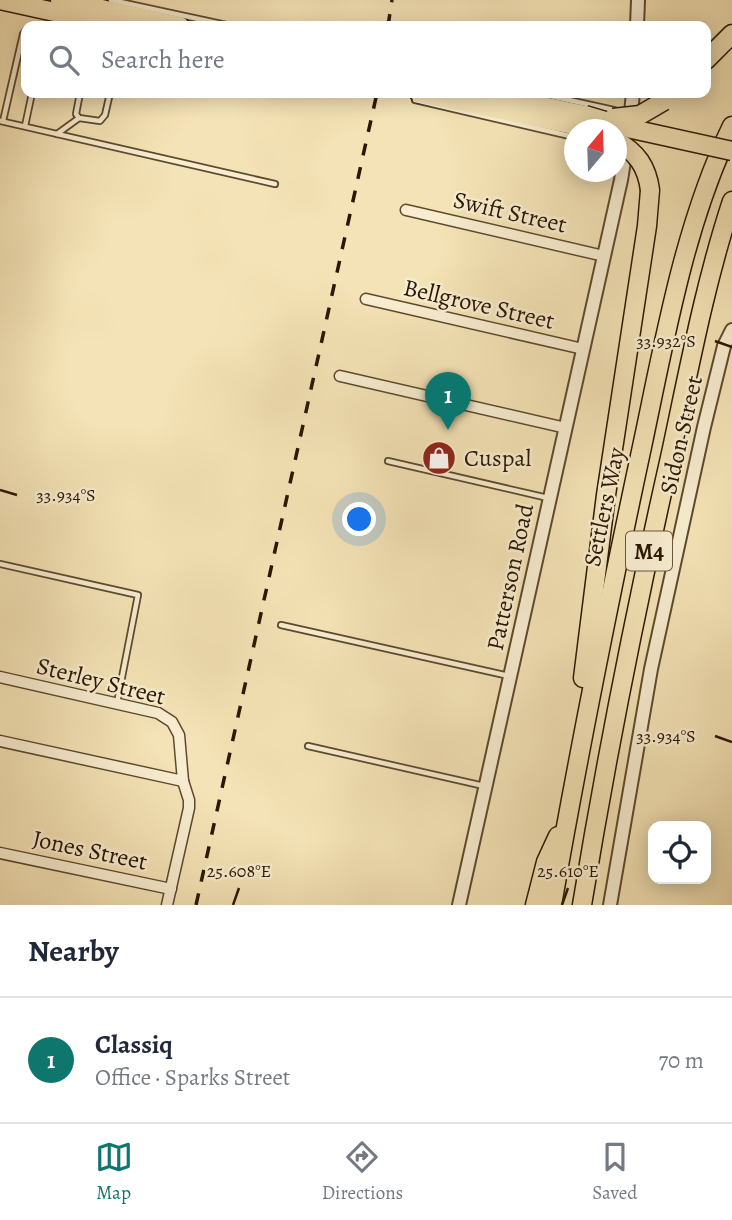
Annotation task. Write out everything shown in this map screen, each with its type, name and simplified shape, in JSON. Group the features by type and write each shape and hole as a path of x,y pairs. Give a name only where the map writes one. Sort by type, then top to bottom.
{"highway":[{"path":"60,0 157,21"},
{"path":"0,2 93,21"},
{"path":"711,55 732,34"},
{"path":"443,98 564,124"},
{"path":"500,98 573,119"},
{"path":"618,119 654,109 667,98"},
{"path":"546,120 564,121"},
{"name":"Settlers Way","path":"552,905 601,638 670,321 704,194 732,126"},
{"path":"627,131 732,151"},
{"path":"627,143 732,157"},
{"path":"578,771 571,743 585,662 650,190 643,164 627,148"},
{"name":"M4","path":"582,905 608,747 635,615 713,262 732,201"},
{"path":"713,262 732,243"},
{"path":"535,905 546,862 568,814"}],"street":[{"path":"637,21 638,0"},
{"name":"Patterson Road","path":"627,124 632,113 633,98"},
{"name":"Patterson Road","path":"459,905 604,256 614,182"},
{"name":"Swift Street","path":"407,210 604,256"},
{"name":"Bellgrove Street","path":"366,299 583,349"},
{"name":"Sidon Street","path":"610,905 651,670 732,320"},
{"name":"Sidon Street","path":"724,346 732,330"},
{"path":"340,376 566,428"},
{"name":"Sterley Street","path":"0,677 158,713 175,726 179,735 183,781 189,808 167,905"},
{"path":"0,741 183,781"},
{"name":"Jones Street","path":"0,853 171,889"}],"lane":[{"path":"111,0 208,21"},
{"path":"0,2 68,21"},
{"path":"21,42 1,121 275,184"},
{"path":"24,126 31,98"},
{"path":"79,98 76,114 79,118"},
{"path":"57,134 79,118 100,121 105,115 109,98"},
{"path":"413,98 420,103 564,135"},
{"path":"561,98 632,113"},
{"path":"388,461 549,498"},
{"path":"0,564 138,595 117,704"},
{"path":"281,625 510,677"},
{"path":"308,746 485,786"}],"railway":[{"path":"389,21 392,0"},
{"path":"196,905 376,98"}],"place":[{"name":"Classiq","path":"448,430"},
{"name":"Cuspal","path":"439,458"}]}
